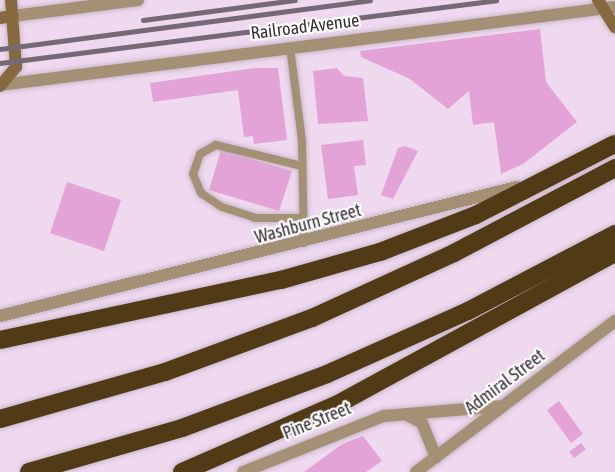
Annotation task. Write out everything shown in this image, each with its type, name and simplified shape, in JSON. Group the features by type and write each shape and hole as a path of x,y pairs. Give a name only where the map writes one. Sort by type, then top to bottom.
{"highway":[{"path":"0,340 281,280 410,241 509,200 615,144"},
{"path":"0,419 165,372 312,318 454,253 615,168"},
{"path":"28,472 182,428 327,374 468,311 615,234"},
{"path":"182,472 338,404 521,308 615,253"}],"street":[{"path":"0,85 16,66 11,0"},
{"path":"0,18 138,0"},
{"path":"600,4 615,27"},
{"name":"Railroad Avenue","path":"0,85 600,4 615,7"},
{"name":"Washburn Street","path":"0,316 304,243 512,189 615,139"},
{"name":"Admiral Street","path":"416,472 615,321"},
{"name":"Pine Street","path":"243,472 365,422 407,415 503,406"},
{"path":"407,415 422,423 436,457"}],"lane":[{"path":"290,47 302,166 304,243"},
{"path":"302,166 216,145 200,154 193,174 201,193 222,207 255,218 303,218"}],"building":[{"path":"540,29 546,82 577,122 523,164 501,174 494,122 473,125 469,91 448,109 410,79 361,57 360,51"},
{"path":"255,68 278,68 287,140 254,144 253,136 244,137 238,90 153,102 150,83"},
{"path":"337,68 344,76 363,78 368,121 318,124 313,71"},
{"path":"363,140 366,165 354,166 358,195 328,199 321,145"},
{"path":"405,146 418,151 393,199 381,195 398,148"},
{"path":"221,150 292,171 279,211 209,190"},
{"path":"67,182 121,200 104,251 50,233"},
{"path":"559,401 583,434 571,443 547,410"},
{"path":"363,436 382,461 366,472 304,472 342,444"},
{"path":"581,443 586,449 574,458 569,452"}],"railway":[{"path":"143,20 295,0"},
{"path":"0,49 370,0"},
{"path":"0,63 496,0"}]}
